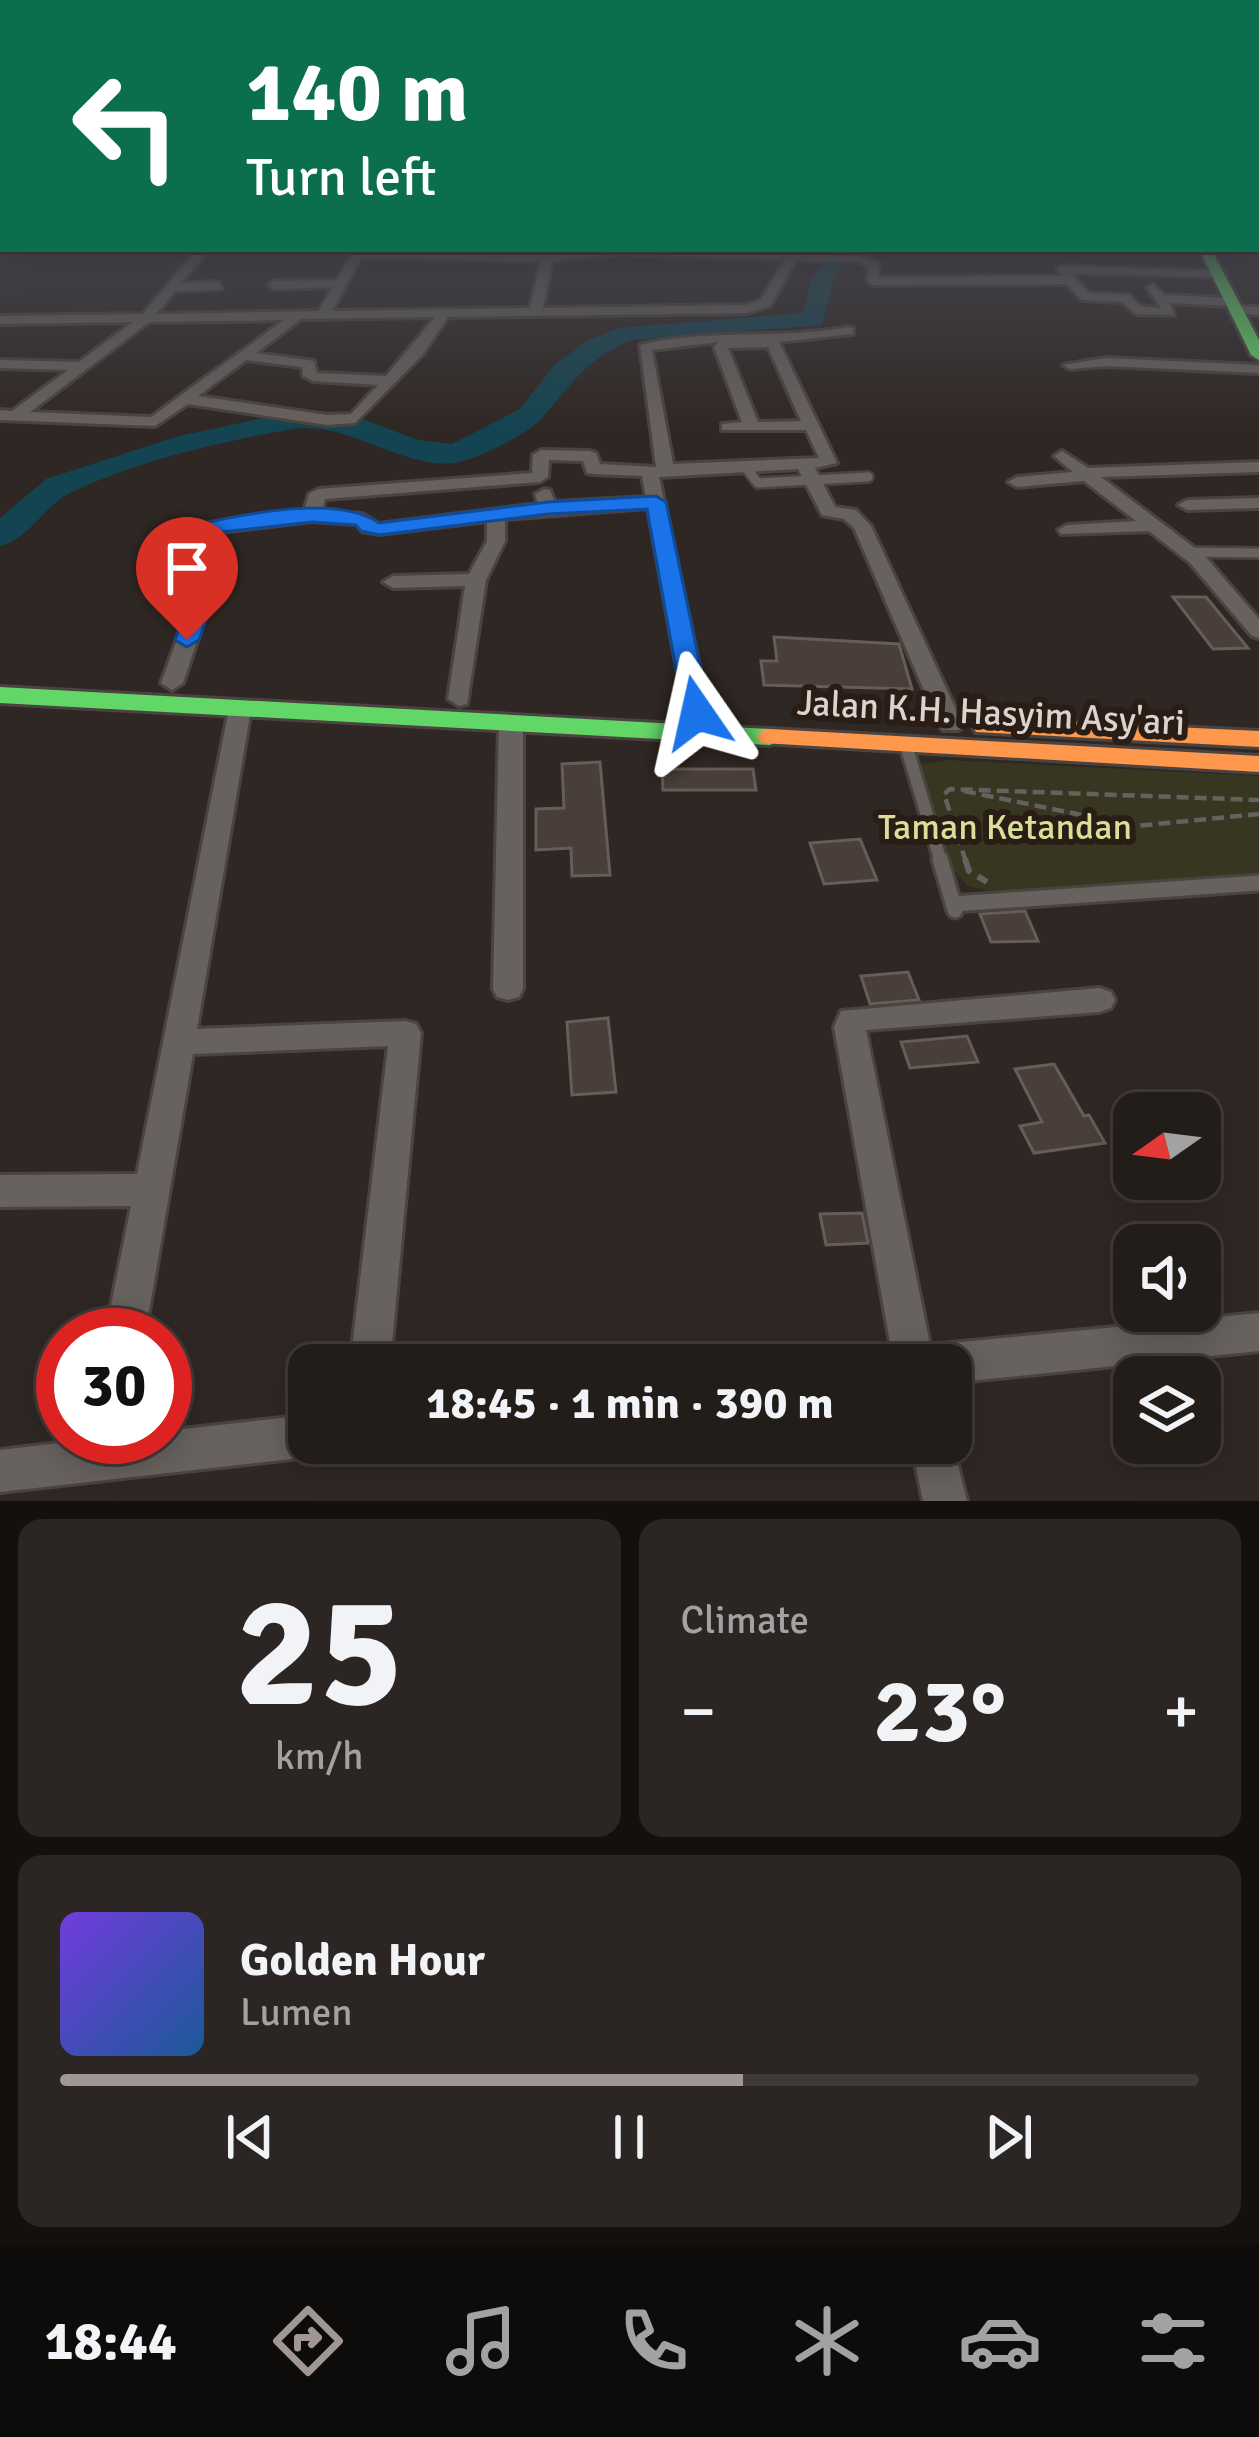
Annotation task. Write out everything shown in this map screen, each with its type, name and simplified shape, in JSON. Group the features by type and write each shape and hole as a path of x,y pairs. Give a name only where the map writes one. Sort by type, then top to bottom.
{"main road":[{"path":"1242,308 1259,355"},
{"name":"Jalan K.H. Hasyim Asy'ari","path":"0,676 1259,739"},
{"name":"Jalan K.H. Hasyim Asy'ari","path":"0,695 1259,764"}],"street":[{"path":"9,415 87,366 146,318 169,291"},
{"path":"324,314 337,291"},
{"path":"536,311 540,291"},
{"path":"2,322 759,307 771,291"},
{"path":"1080,291 1084,296 1125,298 1136,310"},
{"path":"1110,310 1170,312 1157,294 1242,308"},
{"path":"188,399 339,421 362,413 445,312"},
{"path":"9,415 142,423 166,416 299,315"},
{"path":"752,427 721,347 848,331"},
{"path":"803,339 813,358"},
{"path":"548,508 540,477 541,455 590,456 593,470 746,468 809,473 829,463 772,341"},
{"path":"660,470 645,348 682,342 772,341"},
{"path":"245,356 309,364 308,374 313,376 390,381"},
{"path":"1070,365 1106,362 1259,369"},
{"path":"0,364 87,366"},
{"path":"728,428 813,425"},
{"path":"1062,456 1148,526 1172,537 1259,632"},
{"path":"1017,482 1086,474 1259,467"},
{"path":"660,470 650,474 697,713"},
{"path":"809,473 828,511 850,514 862,526 951,725"},
{"path":"312,516 318,494 540,477"},
{"path":"172,683 218,552 210,531 312,516 362,519 368,527 379,529 548,508 656,502"},
{"path":"1187,505 1259,503"},
{"path":"459,699 476,580 496,541 496,515"},
{"path":"1066,530 1148,526"},
{"path":"393,582 476,580"},
{"path":"129,1308 241,709"},
{"path":"508,989 511,724"},
{"path":"910,1344 852,1019 1100,1000"},
{"path":"179,1042 405,1033 372,1344"},
{"path":"0,1191 152,1190"},
{"path":"972,1361 1259,1333"},
{"path":"192,1443 288,1437"},
{"path":"0,1471 36,1463"},
{"path":"937,1464 945,1501"}],"lane":[{"path":"809,473 868,477"},
{"path":"1188,552 1259,553"},
{"path":"906,745 954,907 1259,883"}],"path":[{"path":"990,883 969,872 944,794 950,788 1259,800"},
{"path":"950,788 1136,826 1259,814"}],"green space":[{"name":"Taman Ketandan","path":"949,760 1259,776 1259,876 994,892 968,886 952,868 919,775 922,764"}],"building":[{"path":"1173,597 1206,597 1248,648 1213,649"},
{"path":"774,637 899,644 912,689 764,685 761,661 777,661"},
{"path":"600,762 610,875 572,876 571,848 536,850 536,809 564,808 562,764"},
{"path":"662,769 753,769 756,790 663,790"},
{"path":"860,839 877,880 824,884 810,843"},
{"path":"1025,911 1038,941 991,942 980,914"},
{"path":"908,972 919,1000 870,1004 861,976"},
{"path":"608,1018 616,1092 572,1095 567,1022"},
{"path":"967,1036 978,1062 910,1068 901,1042"},
{"path":"1054,1064 1105,1143 1034,1153 1020,1126 1042,1122 1015,1069"},
{"path":"862,1213 868,1243 826,1245 820,1214"}],"waterway":[{"path":"0,536 57,486 190,442 300,419 357,426 412,448 456,454 530,415 564,370 596,346 627,333 813,320 820,291"}],"traffic: fast":[{"path":"1226,291 1259,355"},
{"path":"0,695 770,737"}],"traffic: slow":[{"path":"985,726 1259,739"},
{"path":"770,737 1259,764"}],"route":[{"path":"187,640 218,552 218,545 210,540 210,531 217,526 312,516 362,519 368,527 379,529 548,508 656,502 697,713"}]}
